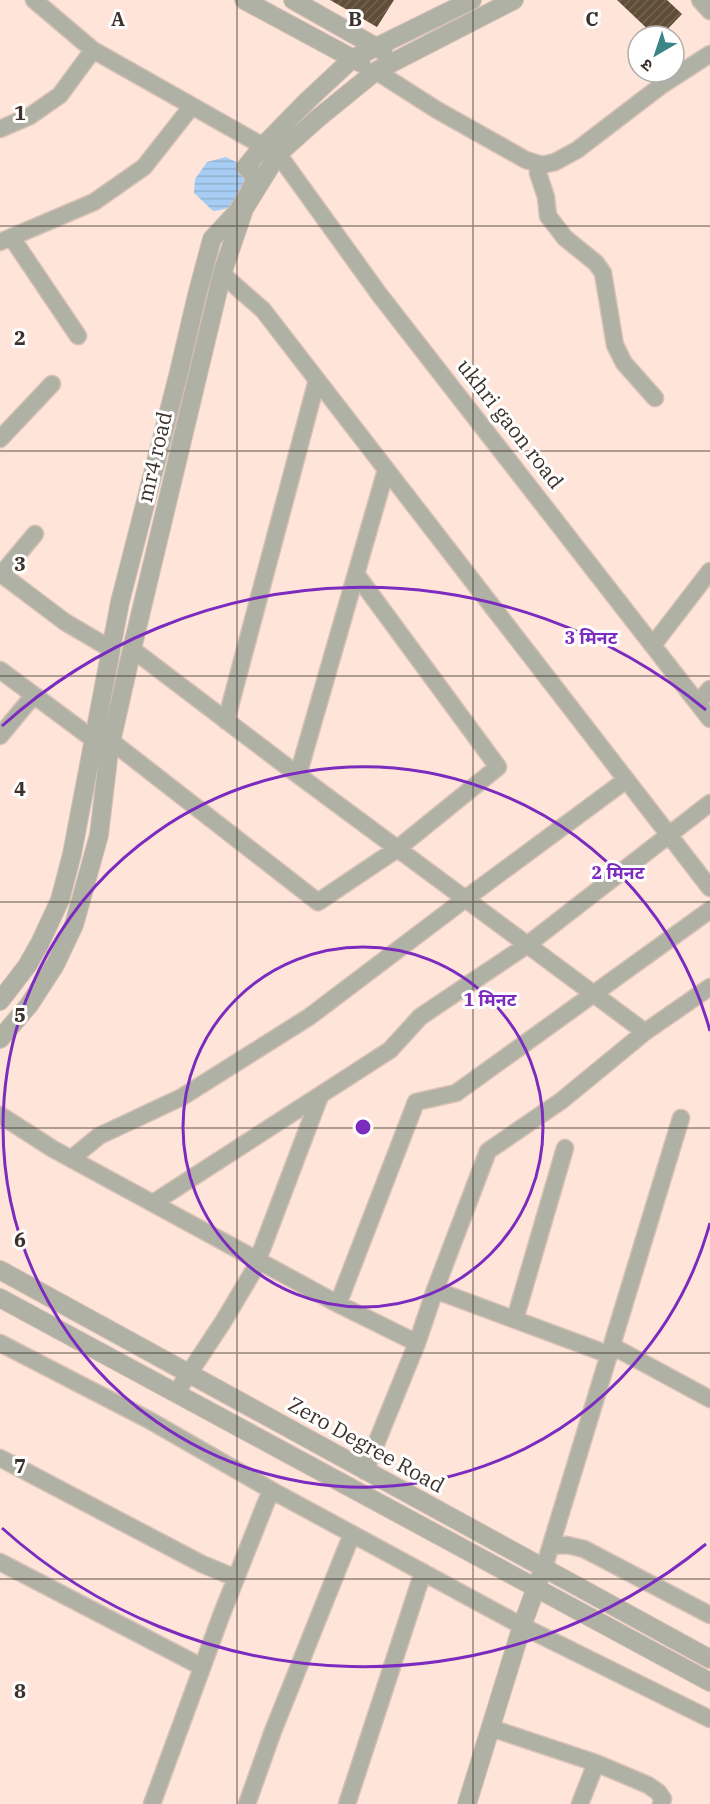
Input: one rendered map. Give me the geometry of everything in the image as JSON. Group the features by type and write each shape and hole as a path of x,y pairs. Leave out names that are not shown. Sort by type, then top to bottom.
{"street":[{"path":"34,0 93,50 271,150"},
{"path":"244,0 376,71 437,110 526,160 542,165 555,162 578,150 662,85 710,54"},
{"path":"293,0 376,46 396,60"},
{"name":"mr4 road","path":"0,1001 27,966 60,900 102,740 132,649 222,274 244,209 271,150 352,59 472,0"},
{"name":"mr4 road","path":"0,1039 29,1005 55,964 74,925 99,835 102,740 111,649 120,602 212,239 238,211 249,193 256,177 246,167 376,71 514,0"},
{"path":"700,0 710,10"},
{"path":"0,129 30,116 60,95 93,50"},
{"path":"78,336 6,240 94,202 144,167 192,106"},
{"name":"ukhri gaon road","path":"271,150 379,294 710,719"},
{"path":"542,165 538,173 546,197 548,216 565,238 596,263 603,273 615,345 624,363 655,398"},
{"path":"222,274 263,310 710,888"},
{"path":"226,721 317,380"},
{"path":"0,439 52,384"},
{"path":"298,775 386,470"},
{"path":"35,534 0,574 65,622 111,649"},
{"path":"653,645 710,571"},
{"path":"0,670 33,696 102,740 318,902 397,849 498,767 356,574"},
{"path":"132,649 645,1032"},
{"path":"698,703 710,689"},
{"path":"0,736 33,696"},
{"path":"70,1159 99,1136 182,1097 309,1017 626,780"},
{"path":"153,1203 390,1050 420,1017 527,945 710,803"},
{"path":"338,1304 416,1102 456,1093 710,910"},
{"path":"365,1471 417,1343 488,1151 561,1101 645,1032 710,987"},
{"path":"176,1393 254,1270 320,1096"},
{"path":"0,1115 70,1159 338,1304 417,1343"},
{"path":"467,1804 522,1626 544,1568 681,1118"},
{"path":"514,1319 565,1148"},
{"name":"Zero Degree Road","path":"0,1270 710,1659"},
{"path":"435,1290 514,1319 611,1350 710,1399"},
{"name":"Zero Degree Road","path":"0,1298 710,1682"},
{"path":"0,1343 149,1420 271,1490 522,1626 710,1719"},
{"path":"0,1458 202,1563 236,1578"},
{"path":"152,1804 271,1490"},
{"path":"247,1804 273,1731 352,1534"},
{"path":"550,1546 567,1545 584,1549 710,1615"},
{"path":"0,1562 202,1667"},
{"path":"347,1804 423,1572"},
{"path":"491,1728 596,1763 648,1785 658,1792 663,1799 662,1804"},
{"path":"580,1804 596,1763"}],"water":[{"path":"226,157 240,164 247,179 236,202 227,208 213,211 194,193 195,179 207,162"}],"building":[{"path":"330,0 394,0 377,27"},
{"path":"617,0 667,0 682,14 672,24 642,24"}]}
